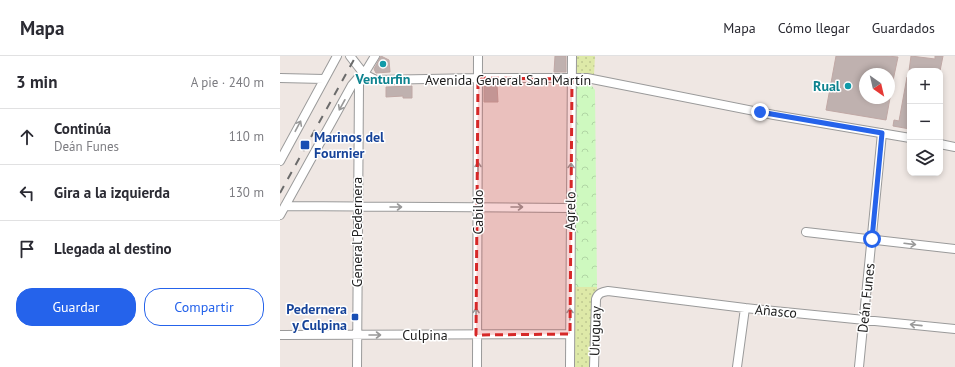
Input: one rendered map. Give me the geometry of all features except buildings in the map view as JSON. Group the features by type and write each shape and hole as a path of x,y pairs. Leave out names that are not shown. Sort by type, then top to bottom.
{"street":[{"path":"280,161 337,56"},
{"path":"350,56 364,74"},
{"path":"280,215 352,85 364,74 375,56"},
{"name":"Cabildo","path":"477,367 478,56"},
{"name":"Agrelo","path":"570,367 572,56"},
{"name":"Avenida General San Martín","path":"364,74 376,80 587,78 767,114 907,137"},
{"name":"General Pedernera","path":"357,367 356,334 359,84 364,74"},
{"path":"280,78 324,79"},
{"name":"Deán Funes","path":"859,367 882,133"},
{"path":"943,145 955,147"},
{"path":"285,206 570,208"},
{"path":"806,232 955,249"},
{"name":"Añasco","path":"598,295 602,292 608,291 745,308 955,329"},
{"name":"Uruguay","path":"594,367 596,304 598,295"},
{"path":"737,367 745,308"},
{"name":"Culpina","path":"280,335 570,334"}],"highlighted area":[{"path":"478,78 572,79 570,334 476,335"}],"green space":[{"path":"577,56 595,56 594,75 576,73"},
{"path":"577,81 588,81 595,90 597,287 572,287 574,83"},
{"path":"572,287 597,287 592,297 591,367 573,367"}],"railway":[{"path":"280,193 356,56"}],"place":[{"name":"Venturfin","path":"383,64"},
{"name":"Rual","path":"848,86"},
{"name":"Marinos del Fournier","path":"305,145"},
{"name":"Pedernera y Culpina","path":"355,317"}],"route":[{"path":"760,112 882,133 872,239"}]}
